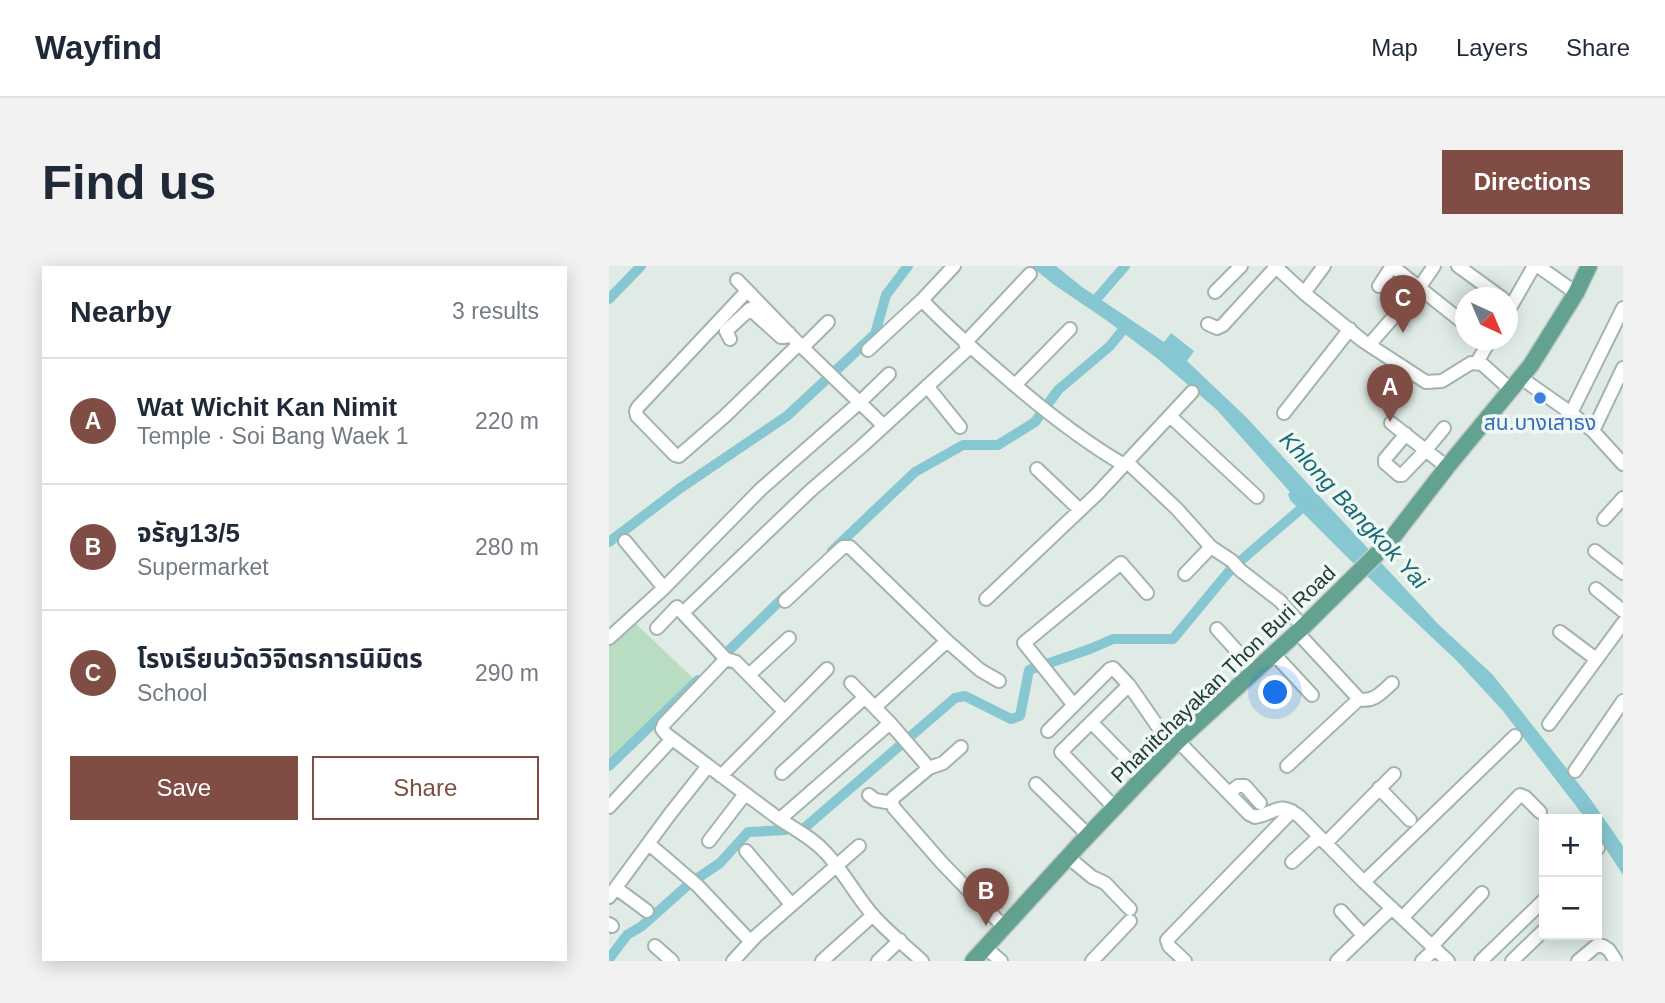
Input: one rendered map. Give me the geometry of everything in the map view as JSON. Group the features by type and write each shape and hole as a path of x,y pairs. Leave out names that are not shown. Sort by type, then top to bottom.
{"main road":[{"name":"Phanitchayakan Thon Buri Road","path":"973,961 1175,744 1274,654 1389,542 1537,356 1576,293 1589,266"}],"street":[{"path":"868,350 954,266"},
{"path":"1216,292 1241,266"},
{"path":"1304,293 1324,266"},
{"path":"1379,286 1392,266 1455,316"},
{"path":"1369,345 1419,288 1434,266"},
{"path":"1458,266 1485,287"},
{"path":"1518,290 1536,266 1576,293"},
{"path":"1208,324 1217,328 1223,326 1276,267 1369,345 1426,382 1443,381 1471,363 1482,363 1571,413 1593,431 1623,464"},
{"path":"688,608 810,491 927,386 968,345 1030,274"},
{"path":"737,280 884,426"},
{"path":"747,291 636,411 637,416 675,455 683,454 828,322"},
{"path":"922,300 968,345 1038,405 1107,455 1125,464 1176,508 1211,547 1280,601 1359,699 1373,699 1392,683"},
{"path":"1571,413 1623,308"},
{"path":"730,339 726,331 750,309 781,337 789,333"},
{"path":"1015,385 1070,329"},
{"path":"1284,412 1350,329"},
{"path":"1477,362 1483,350"},
{"path":"1593,431 1623,368"},
{"path":"609,638 664,588 761,489 889,374"},
{"path":"927,386 960,427"},
{"path":"986,599 1080,510 1192,392"},
{"path":"1170,416 1257,497"},
{"path":"1391,423 1447,467"},
{"path":"1406,434 1385,459 1385,463 1399,475 1405,474 1444,428"},
{"path":"1037,469 1080,510"},
{"path":"1604,519 1623,498"},
{"path":"625,541 664,588"},
{"path":"785,601 843,547 850,547 947,641 980,670 999,681"},
{"path":"1185,574 1211,547"},
{"path":"1595,551 1623,573"},
{"path":"1144,776 1024,643 1121,563 1147,593"},
{"path":"1596,589 1623,611"},
{"path":"657,628 677,607 723,656 736,662 785,712"},
{"path":"1549,724 1623,623"},
{"path":"1217,629 1255,671"},
{"path":"1559,632 1597,659"},
{"path":"748,675 789,638"},
{"path":"875,707 947,641"},
{"path":"1274,654 1312,695"},
{"path":"723,656 662,729 720,776 816,843 873,915 922,961"},
{"path":"1048,731 1113,668 1175,744 1249,814 1255,817 1285,808 1292,811 1448,961"},
{"path":"720,776 827,669"},
{"path":"851,683 929,768"},
{"path":"1115,807 1062,752 1129,685"},
{"path":"782,773 865,697"},
{"path":"1287,766 1359,699"},
{"path":"1575,771 1623,701"},
{"path":"780,819 890,723"},
{"path":"1364,882 1515,736"},
{"path":"609,807 672,739"},
{"path":"961,747 943,763 929,768 893,798 892,803 938,858 1004,927"},
{"path":"647,911 612,892 708,766"},
{"path":"1292,862 1322,840 1394,774"},
{"path":"1036,784 1088,835"},
{"path":"1229,793 1238,786 1245,786 1260,803"},
{"path":"1379,788 1410,820"},
{"path":"709,841 745,794"},
{"path":"869,795 875,800 892,803"},
{"path":"1402,918 1520,795 1540,812"},
{"path":"1185,961 1169,946 1167,940 1292,811"},
{"path":"649,844 694,881 750,942"},
{"path":"733,961 750,942 859,846"},
{"path":"746,851 792,904"},
{"path":"1068,857 1105,883 1130,915 1092,961"},
{"path":"1422,961 1482,893"},
{"path":"1481,961 1539,905"},
{"path":"1337,961 1392,908"},
{"path":"1341,911 1363,935"},
{"path":"822,961 873,915"},
{"path":"1512,961 1539,935"},
{"path":"878,961 900,940"},
{"path":"655,946 672,961"},
{"path":"1578,961 1596,946 1603,946 1616,961"},
{"path":"985,947 1001,961"}],"green space":[{"path":"631,619 695,680 609,763 609,639"}],"water":[{"path":"1031,266 1056,266 1082,287 1164,342 1171,333 1194,351 1187,361 1246,417 1438,624 1493,675 1601,814 1582,814 1503,711 1457,661 1290,500 1290,492 1217,410 1158,359"},
{"path":"1602,816 1623,846 1623,875 1602,843"}],"waterway":[{"path":"609,299 641,266"},
{"path":"609,542 679,489 787,416 875,334 886,295 908,266"},
{"path":"1093,303 1125,266"},
{"path":"832,551 915,472 963,445 998,445 1035,422 1058,390 1110,346 1126,326"},
{"path":"802,830 955,698 965,696 1011,719 1020,716 1029,670 1113,639 1173,639 1231,569 1310,501"},
{"path":"719,660 786,595"},
{"path":"609,766 698,680"},
{"path":"609,959 627,935 642,926 689,884 720,863 748,832 785,830"}],"place":[{"name":"โรงเรียนวัดวิจิตรการนิมิตร","path":"1403,333"},
{"name":"สน.บางเสาธง","path":"1540,398"},
{"name":"Wat Wichit Kan Nimit","path":"1390,422"},
{"name":"จรัญ13/5","path":"986,926"}],"water label":[{"name":"Khlong Bangkok Yai","path":"1354,510"}]}
